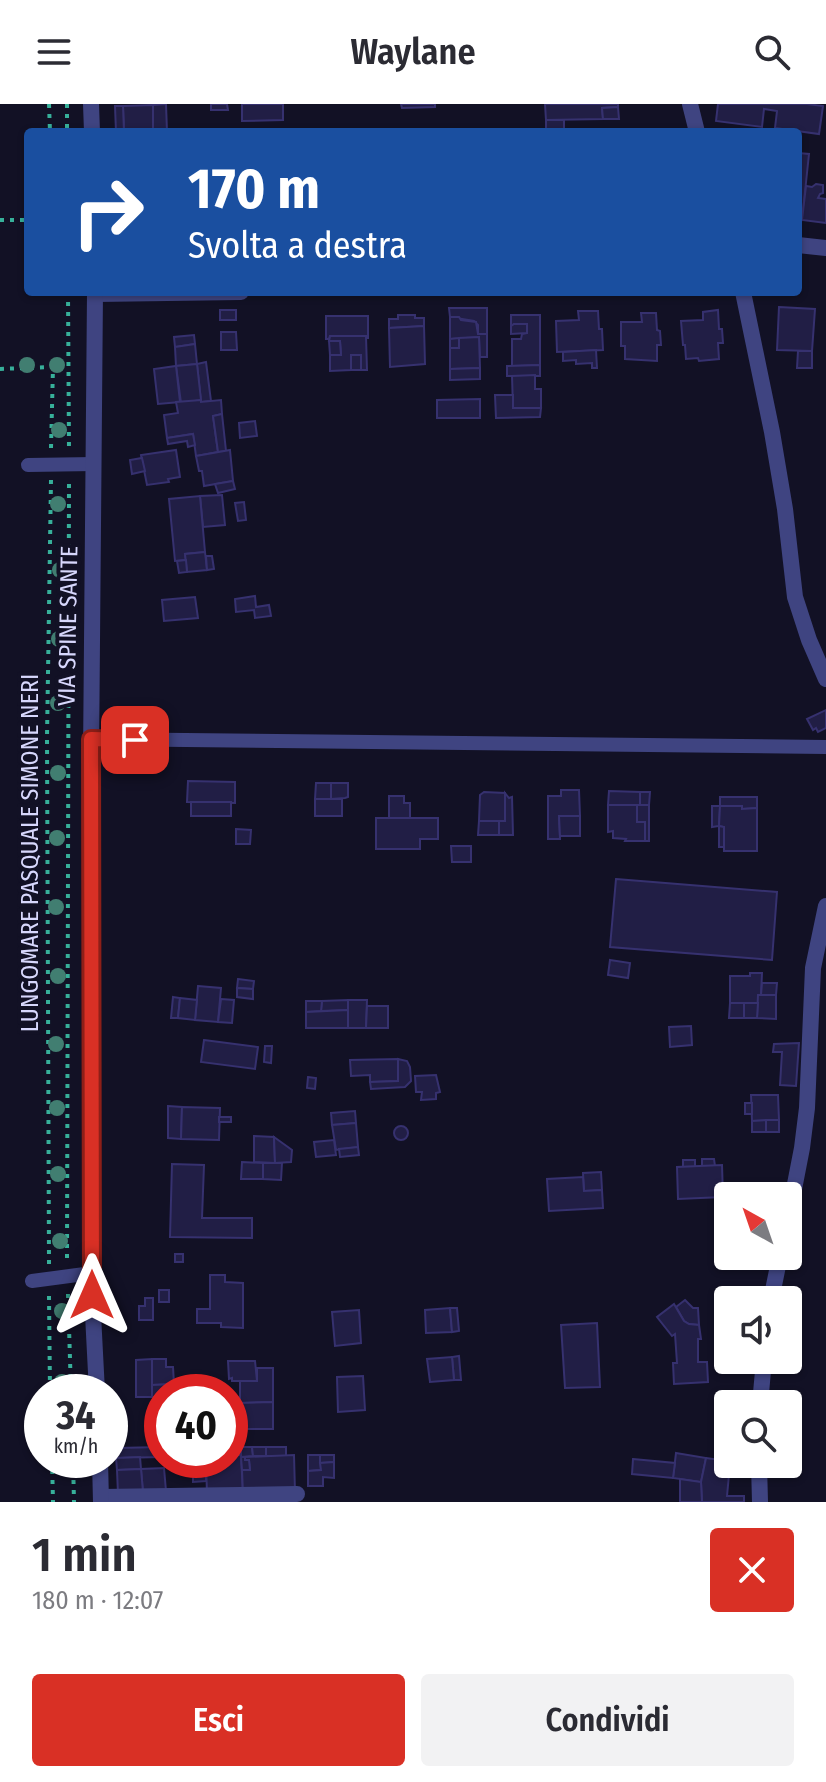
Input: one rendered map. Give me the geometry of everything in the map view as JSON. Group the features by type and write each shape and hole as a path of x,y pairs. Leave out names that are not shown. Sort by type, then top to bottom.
{"street":[{"path":"91,104 92,128"},
{"path":"690,104 696,128"},
{"path":"802,245 826,248"},
{"name":"VIA SPINE SANTE","path":"95,296 91,739 92,1273 96,1374"},
{"path":"744,296 775,448 795,597 826,679"},
{"path":"795,1182 807,1108 813,968 826,906"},
{"path":"100,1478 101,1500 297,1494"},
{"path":"759,1478 760,1502"}],"lane":[{"path":"28,465 94,464"},
{"path":"91,739 826,747"},
{"path":"32,1281 92,1273"}],"path":[{"path":"49,104 50,128"},
{"path":"67,104 67,128"},
{"path":"0,220 24,220"},
{"path":"68,296 67,1276 70,1374"},
{"name":"LUNGOMARE PASQUALE SIMONE NERI","path":"0,369 53,367 47,737 50,1374"},
{"path":"52,1478 53,1502"},
{"path":"73,1478 74,1502"}],"building":[{"path":"166,104 167,128 153,128 153,105"},
{"path":"211,104 227,104 228,110 211,110"},
{"path":"242,104 283,104 283,120 242,121"},
{"path":"401,104 435,104 435,107 402,108"},
{"path":"545,104 618,104 618,107 602,108 603,119 546,120"},
{"path":"718,104 823,106 819,134 802,132 802,128 775,128 777,111 764,109 762,127 716,121"},
{"path":"153,105 153,128 124,128 123,106"},
{"path":"115,106 123,106 124,128 116,128"},
{"path":"618,107 619,119 603,119 602,108"},
{"path":"546,120 564,120 564,128 546,128"},
{"path":"802,153 809,154 802,220"},
{"path":"823,185 823,193 818,198 826,199 826,223 802,220 806,186"},
{"path":"779,307 815,309 812,351 777,350"},
{"path":"449,308 487,308 487,334 478,334 478,325 474,321 450,317"},
{"path":"220,310 236,310 236,320 220,320"},
{"path":"718,310 723,343 718,343 719,359 686,359 681,321 703,320 703,312"},
{"path":"578,311 598,311 603,350 557,352 556,321 579,320"},
{"path":"641,313 656,313 661,345 657,345 657,361 625,359 625,346 621,346 621,322 642,322"},
{"path":"398,315 424,318 424,326 389,328 389,319 398,319"},
{"path":"511,315 540,315 540,365 512,366 512,339 521,339 522,334 527,333 527,324 511,326"},
{"path":"326,316 368,316 368,338 330,336 326,339"},
{"path":"450,317 476,322 478,334 487,334 487,357 480,357 479,337 450,339"},
{"path":"514,324 527,324 527,333 511,334"},
{"path":"424,326 425,364 390,367 389,328"},
{"path":"221,332 236,332 237,350 221,350"},
{"path":"194,335 195,344 175,347 174,337"},
{"path":"330,336 366,336 367,370 361,370 361,355 351,355 351,370 330,371 330,355 341,355 340,341 329,341"},
{"path":"479,337 480,368 450,369 450,348 459,348 459,338"},
{"path":"459,338 459,348 450,348 450,339"},
{"path":"329,341 340,341 341,355 330,355"},
{"path":"195,344 197,364 176,366 175,347"},
{"path":"596,350 597,368 592,368 592,363 563,361 563,352"},
{"path":"798,351 812,351 812,368 797,368"},
{"path":"351,355 361,355 361,370 351,370"},
{"path":"206,362 211,401 201,402 197,364"},
{"path":"197,364 201,400 181,403 176,366"},
{"path":"540,365 540,376 507,376 507,366"},
{"path":"176,366 180,402 158,404 154,369"},
{"path":"480,368 480,379 450,380 450,369"},
{"path":"535,375 535,389 541,389 541,408 513,408 512,376"},
{"path":"495,395 513,395 513,408 541,408 540,417 496,418"},
{"path":"480,399 480,418 437,418 437,400"},
{"path":"221,400 222,414 213,416 218,452 196,456 193,434 167,438 164,415 178,413 176,402"},
{"path":"222,414 226,451 218,452 213,416"},
{"path":"255,421 257,436 240,438 239,423"},
{"path":"193,434 195,445 188,447 187,441 168,444 167,438"},
{"path":"176,450 180,477 147,485 141,455"},
{"path":"230,450 233,481 204,486 196,456"},
{"path":"142,458 145,471 132,474 130,460"},
{"path":"233,481 235,489 218,493 215,484"},
{"path":"222,495 225,525 203,527 200,496"},
{"path":"200,496 205,552 185,554 186,560 175,561 169,499"},
{"path":"244,502 246,520 238,521 235,503"},
{"path":"205,552 207,570 187,572 185,554"},
{"path":"206,556 212,556 214,569 207,570"},
{"path":"186,560 187,572 179,573 177,561"},
{"path":"255,596 256,607 269,605 271,616 255,618 254,610 236,612 235,599"},
{"path":"195,597 198,618 164,621 162,600"},
{"path":"826,710 826,728 818,732 816,728 813,730 807,719"},
{"path":"188,781 235,782 235,803 187,802"},
{"path":"316,783 331,783 331,799 315,799"},
{"path":"331,783 348,783 348,797 331,799"},
{"path":"561,790 579,790 580,816 559,816 560,839 548,839 548,796 561,796"},
{"path":"609,791 640,792 640,805 608,805"},
{"path":"484,792 505,793 505,821 479,821 480,795"},
{"path":"640,792 650,792 649,805 640,805"},
{"path":"505,793 512,797 513,835 499,835 499,821 505,821"},
{"path":"389,796 404,796 404,803 410,803 410,818 389,818"},
{"path":"720,797 757,797 757,808 720,806"},
{"path":"315,799 342,799 342,816 315,816"},
{"path":"191,802 231,802 231,816 191,816"},
{"path":"608,805 637,805 637,822 645,822 645,841 613,838 613,831 608,832"},
{"path":"637,805 649,805 649,841 645,841 645,822 637,822"},
{"path":"712,806 720,806 719,826 712,827"},
{"path":"720,806 757,808 757,851 724,851 724,827 719,826"},
{"path":"559,816 580,816 580,836 560,836"},
{"path":"376,818 438,818 438,839 420,839 420,849 376,849"},
{"path":"479,821 499,821 499,835 478,835"},
{"path":"719,826 724,827 724,847 719,847"},
{"path":"236,829 251,830 250,844 236,844"},
{"path":"451,846 471,846 471,862 452,862"},
{"path":"616,879 777,892 772,960 610,947"},
{"path":"610,960 630,963 628,978 608,975"},
{"path":"750,973 762,973 758,1003 730,1003 730,976 750,976"},
{"path":"238,979 254,981 253,989 237,988"},
{"path":"762,983 777,983 776,995 761,995"},
{"path":"198,986 221,988 218,1022 195,1020"},
{"path":"237,988 253,989 253,999 237,997"},
{"path":"758,995 776,995 776,1019 757,1018"},
{"path":"173,997 180,998 178,1018 171,1018"},
{"path":"180,998 197,1000 195,1020 178,1018"},
{"path":"221,999 234,1000 232,1023 218,1022"},
{"path":"348,1000 348,1010 321,1011 322,1001"},
{"path":"348,1000 367,1000 366,1028 348,1028"},
{"path":"306,1001 322,1001 321,1011 306,1012"},
{"path":"730,1003 744,1003 744,1018 729,1018"},
{"path":"744,1003 758,1003 757,1018 744,1018"},
{"path":"367,1006 388,1006 388,1028 366,1028"},
{"path":"348,1010 348,1028 306,1028 306,1012"},
{"path":"691,1026 692,1045 670,1047 669,1027"},
{"path":"204,1040 258,1047 255,1069 201,1062"},
{"path":"799,1043 796,1086 780,1085 782,1052 773,1052 774,1044"},
{"path":"265,1046 272,1046 271,1063 264,1062"},
{"path":"398,1059 398,1081 370,1082 370,1075 351,1076 350,1060"},
{"path":"398,1059 407,1061 411,1081 405,1087 371,1089 370,1082 398,1081"},
{"path":"436,1075 440,1092 436,1093 436,1099 421,1100 422,1092 416,1092 415,1076"},
{"path":"308,1077 316,1078 315,1089 307,1088"},
{"path":"751,1095 778,1095 779,1120 752,1121"},
{"path":"745,1103 752,1103 752,1114 745,1114"},
{"path":"168,1106 182,1107 181,1139 168,1138"},
{"path":"182,1107 220,1108 219,1140 181,1139"},
{"path":"355,1111 356,1123 332,1125 331,1113"},
{"path":"219,1117 231,1117 231,1122 219,1122"},
{"path":"766,1120 766,1132 752,1132 752,1121"},
{"path":"766,1120 779,1120 779,1132 766,1132"},
{"path":"356,1123 358,1147 336,1150 332,1125"},
{"path":"401,1126 408,1133 401,1140 394,1133"},
{"path":"254,1136 274,1137 275,1163 254,1162"},
{"path":"274,1137 292,1150 291,1162 275,1163"},
{"path":"334,1140 336,1155 316,1157 314,1142"},
{"path":"358,1147 359,1155 340,1157 339,1149"},
{"path":"702,1159 714,1159 715,1166 702,1166"},
{"path":"683,1160 695,1160 695,1167 683,1167"},
{"path":"242,1162 263,1163 263,1179 241,1179"},
{"path":"263,1163 282,1163 281,1180 263,1179"},
{"path":"172,1164 204,1165 202,1218 252,1218 252,1238 170,1237"},
{"path":"722,1165 723,1182 714,1182 714,1197 678,1199 677,1167"},
{"path":"601,1172 602,1190 584,1191 583,1173"},
{"path":"583,1177 584,1191 602,1190 603,1208 549,1211 547,1179"},
{"path":"175,1254 183,1254 183,1262 175,1262"},
{"path":"210,1275 225,1275 225,1282 243,1283 243,1328 221,1327 221,1323 197,1323 197,1309 210,1309"},
{"path":"159,1290 169,1290 169,1302 159,1302"},
{"path":"145,1298 153,1298 153,1320 139,1320 139,1306 145,1306"},
{"path":"685,1300 693,1308 698,1308 699,1325 684,1321 676,1307"},
{"path":"674,1304 684,1321 699,1325 698,1362 707,1362 708,1382 674,1384 673,1363 677,1363 675,1334 672,1336 657,1317"},
{"path":"450,1308 452,1332 426,1333 425,1310"},
{"path":"450,1308 457,1308 459,1331 452,1332"},
{"path":"359,1310 361,1343 335,1346 332,1312"},
{"path":"597,1323 600,1387 565,1388 561,1325"},
{"path":"459,1356 461,1380 454,1380 452,1357"},
{"path":"452,1357 454,1380 430,1382 427,1359"},
{"path":"152,1359 166,1359 166,1367 173,1367 173,1374 152,1374"},
{"path":"152,1359 152,1374 144,1374 144,1397 136,1397 136,1360"},
{"path":"228,1361 255,1361 257,1381 248,1381 248,1374 229,1374"},
{"path":"257,1368 273,1368 273,1402 248,1403 248,1381 257,1381"},
{"path":"363,1376 365,1410 338,1412 337,1377"},
{"path":"273,1402 273,1429 248,1429 248,1403"},
{"path":"144,1447 144,1457 128,1458 128,1448"},
{"path":"248,1447 252,1447 253,1456 248,1456"},
{"path":"252,1447 266,1447 266,1456 253,1456"},
{"path":"266,1447 286,1447 286,1456 266,1456"},
{"path":"676,1453 706,1458 701,1482 673,1478"},
{"path":"294,1455 295,1492 243,1494 242,1478 248,1478 250,1470 248,1457"},
{"path":"308,1455 320,1455 321,1470 308,1471"},
{"path":"320,1455 334,1455 334,1462 320,1463"},
{"path":"140,1457 141,1469 128,1470 128,1458"},
{"path":"706,1458 714,1459 714,1478 729,1478 727,1496 744,1496 744,1502 702,1502 701,1482"},
{"path":"633,1459 675,1463 673,1478 632,1474"},
{"path":"334,1462 334,1478 323,1477 323,1486 308,1486 308,1471 321,1470 320,1463"},
{"path":"141,1469 144,1469 144,1478 165,1478 166,1491 143,1492"},
{"path":"141,1469 143,1492 118,1494 117,1478 128,1478 128,1470"},
{"path":"193,1478 206,1478 206,1481 193,1482"},
{"path":"207,1478 242,1478 243,1494 207,1494"},
{"path":"680,1479 701,1482 702,1502 680,1502"}],"route":[{"path":"92,1295 91,739 135,740"}]}
